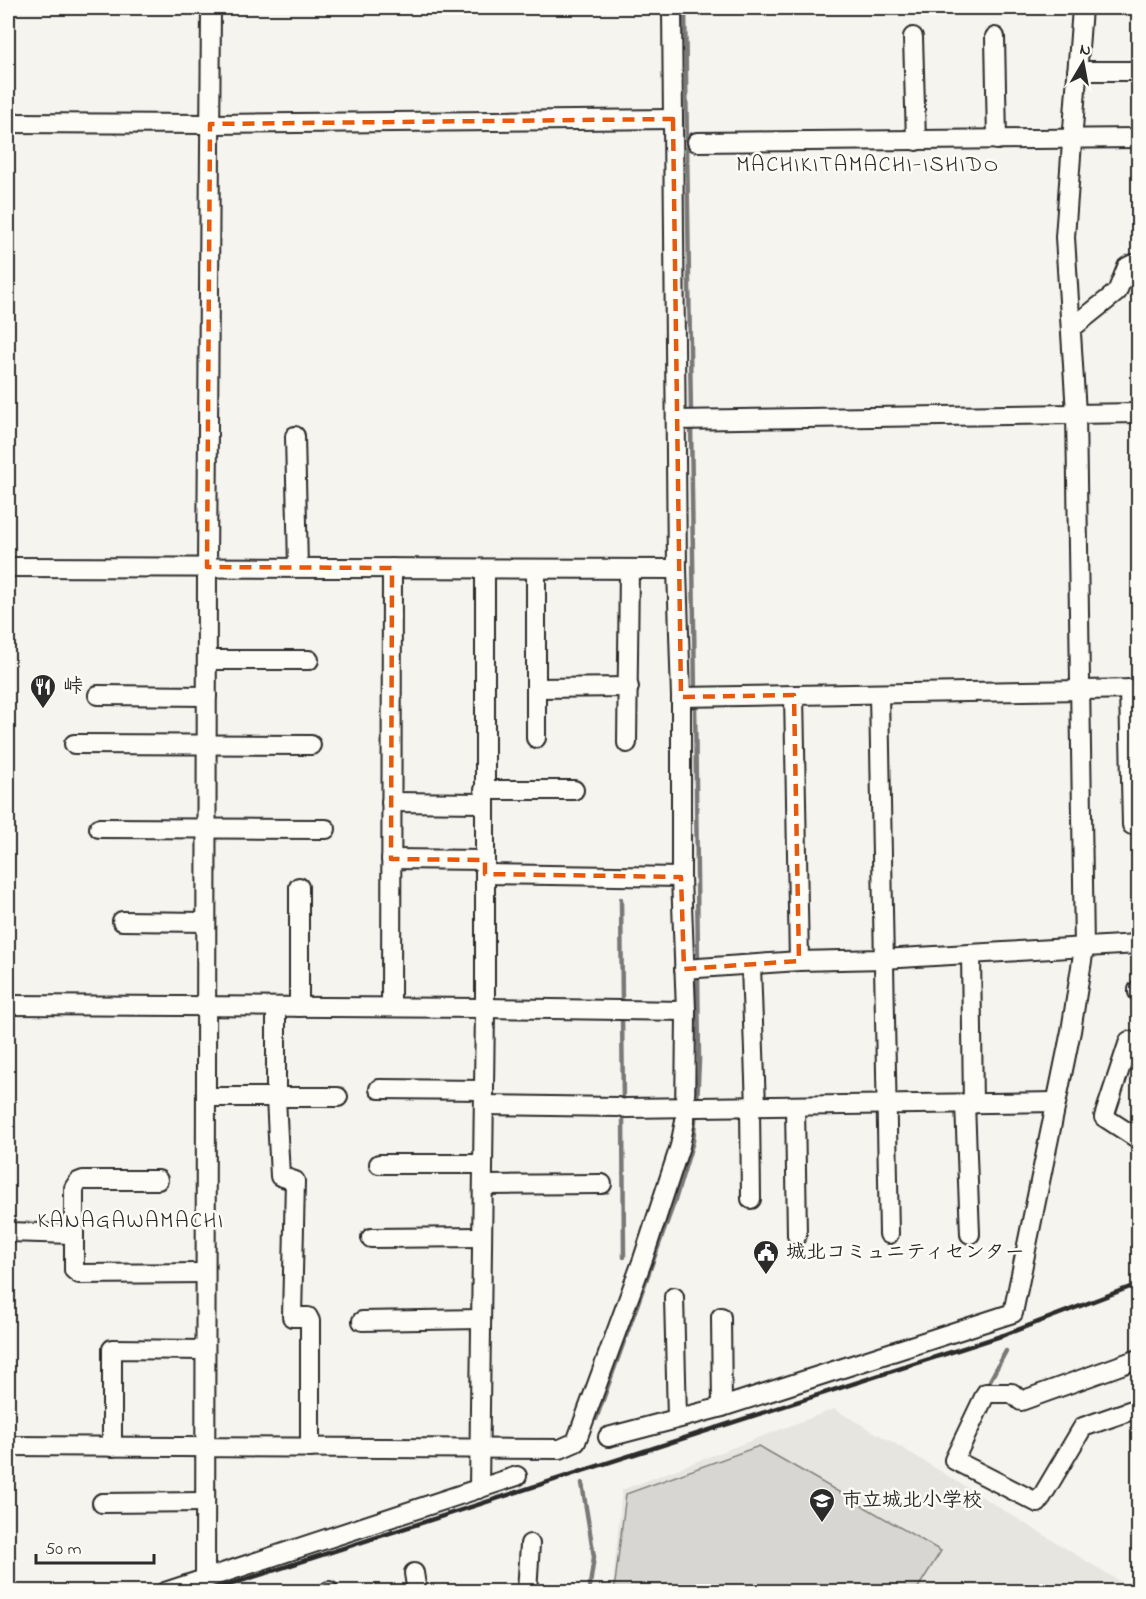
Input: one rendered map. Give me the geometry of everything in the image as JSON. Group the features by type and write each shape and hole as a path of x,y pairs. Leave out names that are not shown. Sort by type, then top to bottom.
{"street":[{"path":"205,1579 207,567 211,8"},
{"path":"8,1446 560,1449 576,1442 643,1258 680,1146 685,1121 692,1108 686,1011 688,969 681,877 690,697 677,569 681,420 672,8"},
{"path":"608,1437 722,1407 1013,1313 1071,1031 1084,948 1076,413 1065,237 1082,8"},
{"path":"913,37 916,141"},
{"path":"995,37 997,140"},
{"path":"1077,71 1138,71"},
{"path":"8,123 210,124 673,118"},
{"path":"697,142 1138,138"},
{"path":"1072,328 1117,292 1127,267 1138,264"},
{"path":"681,420 1138,412"},
{"path":"295,436 298,567"},
{"path":"8,567 677,569"},
{"path":"391,1007 392,568"},
{"path":"479,1489 485,1008 485,570"},
{"path":"536,570 536,738"},
{"path":"627,743 629,570"},
{"path":"207,660 309,660"},
{"path":"536,688 629,687"},
{"path":"690,697 1134,689 1132,825"},
{"path":"879,694 889,1234"},
{"path":"98,695 207,696"},
{"path":"794,695 799,961"},
{"path":"74,744 311,745"},
{"path":"392,802 574,790"},
{"path":"99,828 326,829"},
{"path":"391,859 485,867 681,877"},
{"path":"299,887 299,1007"},
{"path":"122,921 206,921"},
{"path":"688,969 799,961 883,959 1138,944"},
{"path":"970,1234 971,954"},
{"path":"751,1199 752,966"},
{"path":"8,1005 686,1011"},
{"path":"276,1007 276,1098 280,1176 295,1181 292,1317 308,1317 310,1321 310,1448"},
{"path":"1138,1045 1129,1041 1104,1117 1138,1139"},
{"path":"379,1089 622,1108 1056,1102"},
{"path":"206,1098 338,1097"},
{"path":"795,1107 797,1235"},
{"path":"379,1164 483,1164"},
{"path":"158,1180 82,1180 78,1182 74,1188 74,1270 79,1274 205,1273"},
{"path":"483,1185 602,1184"},
{"path":"8,1232 73,1234"},
{"path":"371,1238 482,1237"},
{"path":"674,1297 677,1418"},
{"path":"721,1317 722,1407"},
{"path":"362,1321 481,1319"},
{"path":"112,1447 112,1349 205,1350"},
{"path":"1138,1359 1021,1401 1012,1393 986,1393 954,1460 1038,1503 1083,1427 1138,1408"},
{"path":"165,1592 517,1476"},
{"path":"102,1503 205,1502"},
{"path":"527,1592 530,1544"},
{"path":"414,1573 417,1592"}],"highlighted area":[{"path":"673,119 681,697 794,695 799,961 684,969 681,877 485,874 485,860 391,859 392,568 207,567 210,124"}],"shaded area":[{"name":"市立城北小学校","path":"834,1409 904,1449 1127,1586 1124,1592 612,1592 622,1490"},
{"path":"759,1446 941,1551 916,1591 614,1591 626,1494"}],"waterway":[{"path":"685,8 691,416"},
{"path":"691,424 695,692"},
{"path":"695,700 698,965"},
{"path":"621,899 622,1005"},
{"path":"697,1103 698,973"},
{"path":"622,1013 623,1104"},
{"path":"596,1419 675,1200 693,1141 696,1111"},
{"path":"623,1112 624,1257"},
{"path":"986,1388 1006,1351"},
{"path":"582,1483 594,1557 589,1592"}],"railway":[{"path":"207,1592 1004,1335 1138,1284"}],"place":[{"name":"峠","path":"43,710"},
{"name":"城北コミュニティセンター","path":"766,1276"},
{"name":"市立城北小学校","path":"822,1524"}],"district":[{"name":"MACHIKITAMACHI-ISHIDO","path":"868,166"},
{"name":"KANAGAWAMACHI","path":"131,1222"}]}
